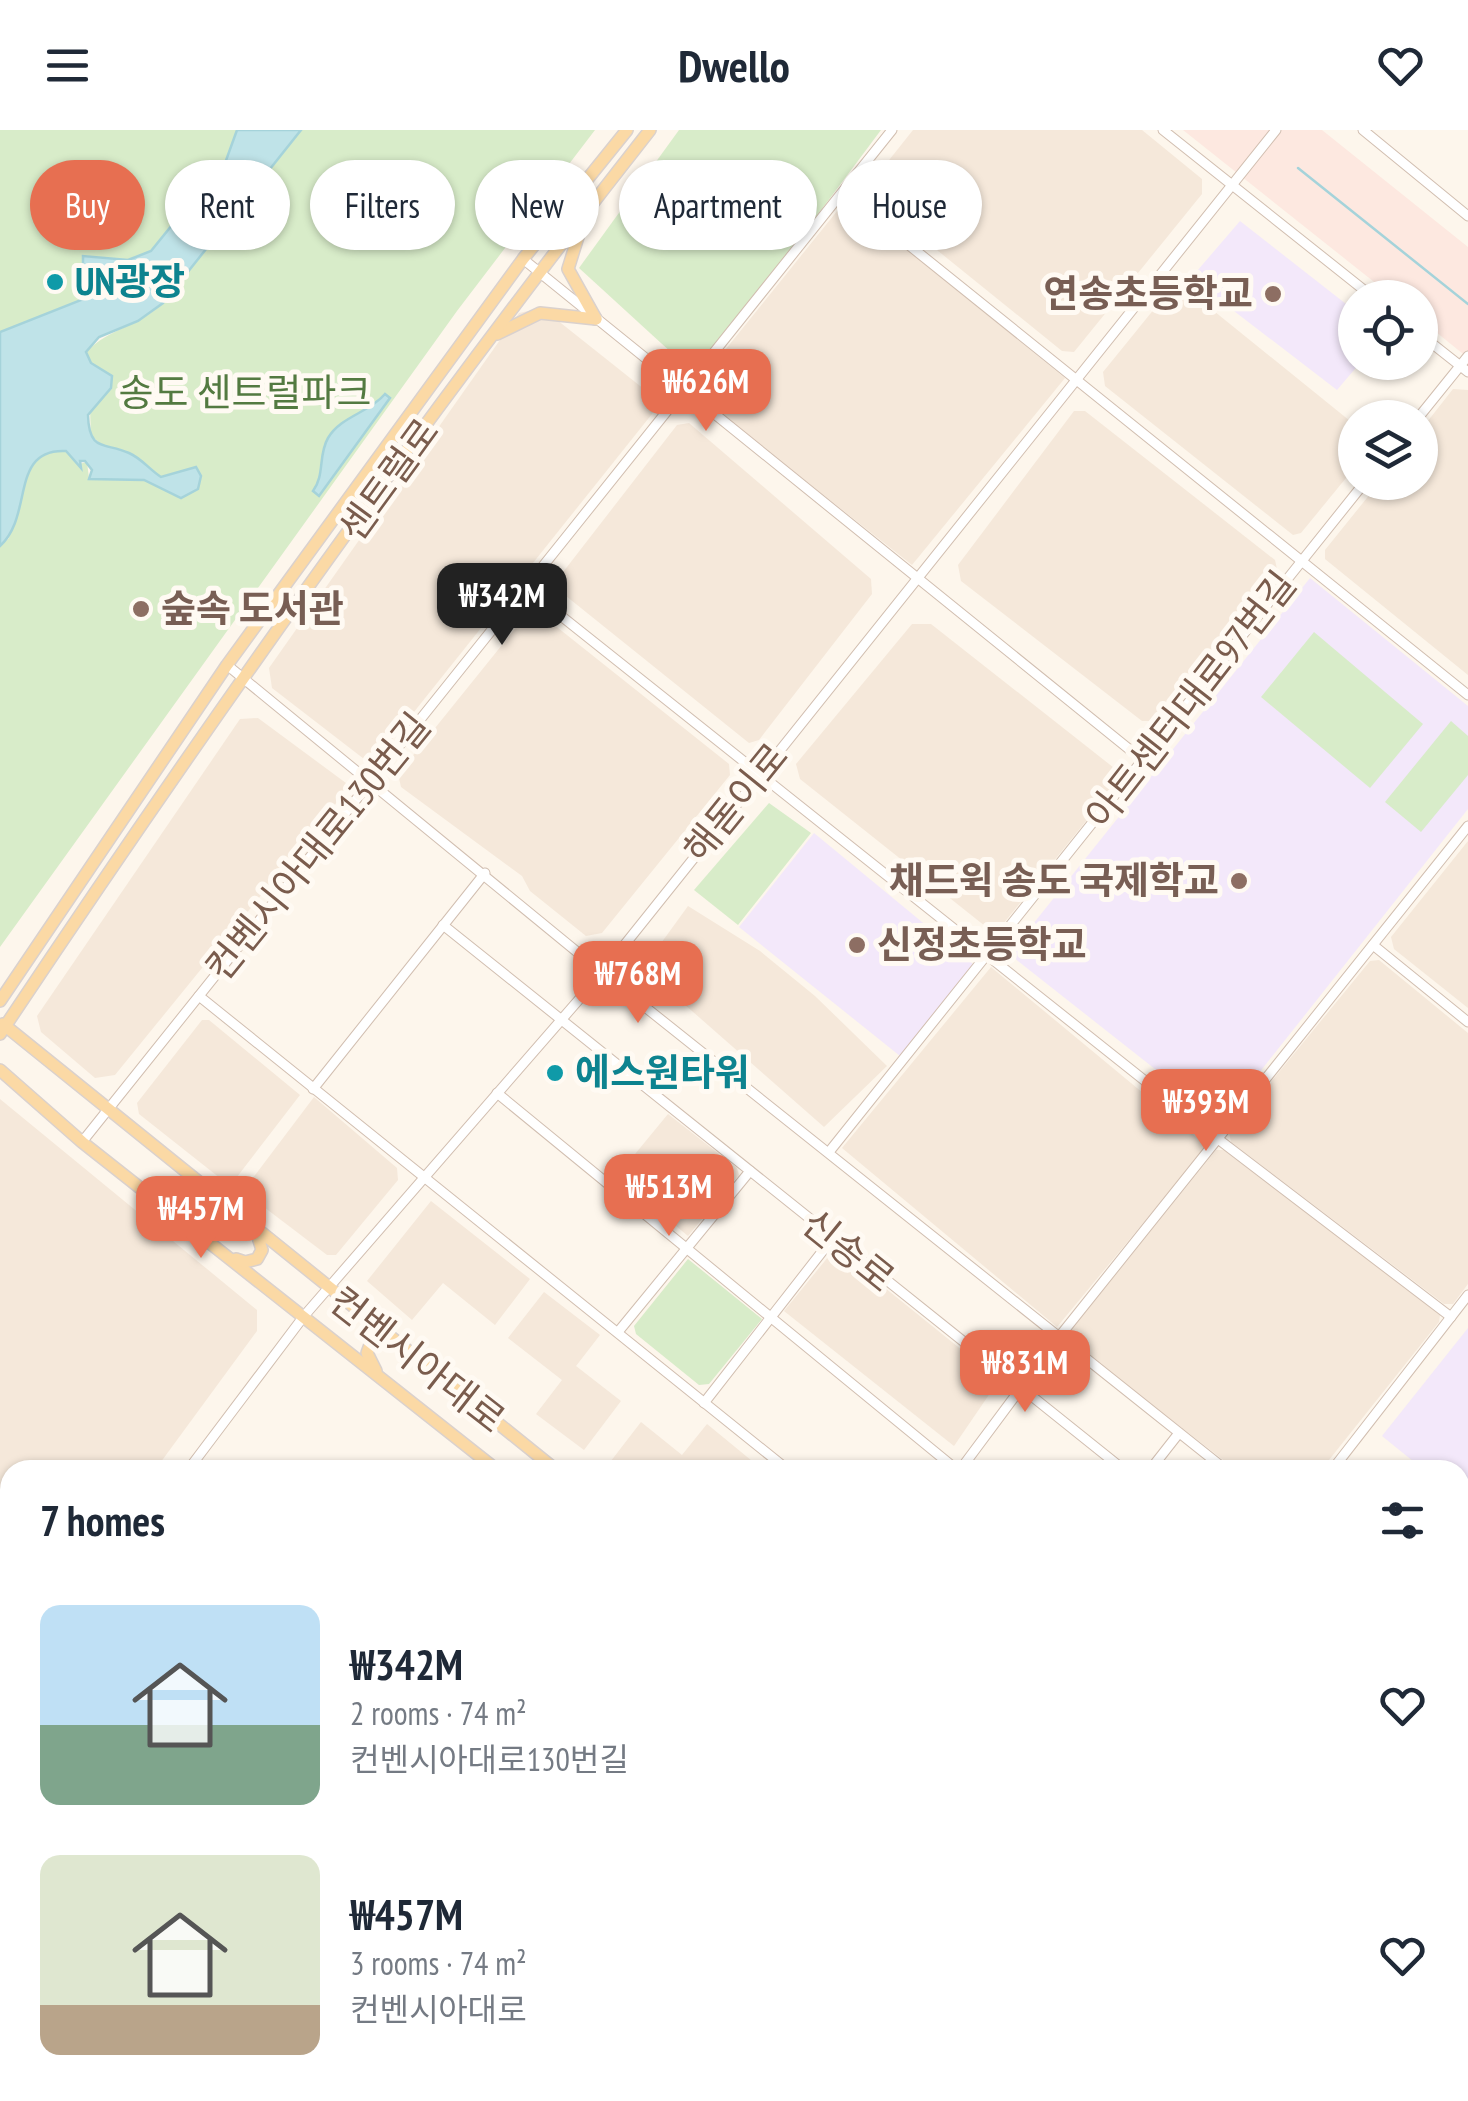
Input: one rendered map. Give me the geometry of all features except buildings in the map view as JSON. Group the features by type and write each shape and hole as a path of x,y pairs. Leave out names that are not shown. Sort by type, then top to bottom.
{"main road":[{"name":"센트럴로","path":"0,1001 226,665 523,258 627,130"},
{"name":"센트럴로","path":"599,195 650,130"},
{"name":"센트럴로","path":"2,1027 245,680 556,250"},
{"path":"574,250 568,269 596,320"},
{"path":"491,338 540,313 596,320"},
{"name":"컨벤시아대로","path":"2,1027 543,1460"},
{"name":"컨벤시아대로","path":"0,1070 82,1142 484,1460"},
{"path":"228,1255 245,1262 260,1255 262,1243 247,1225"},
{"path":"382,1378 368,1353 371,1343 387,1342 406,1351"}],"street":[{"name":"컨벤시아대로130번길","path":"868,160 892,130"},
{"path":"1162,130 1351,280"},
{"name":"해돋이로","path":"196,1460 327,1288 602,972 1276,130"},
{"path":"1363,130 1468,216"},
{"name":"컨벤시아대로130번길","path":"82,1142 837,200"},
{"path":"915,250 1468,696"},
{"path":"523,258 1144,762"},
{"path":"1438,348 1464,369"},
{"path":"1435,400 1464,369 1468,356"},
{"name":"아트센터대로97번길","path":"829,1152 1350,500"},
{"path":"526,588 1218,1139 1451,1317"},
{"path":"226,665 602,972 1213,1460"},
{"path":"966,1460 1059,1337 1468,826"},
{"path":"313,1090 485,873"},
{"name":"신송로","path":"443,926 1112,1460"},
{"path":"1373,945 1468,1022"},
{"path":"199,996 775,1460"},
{"path":"497,1094 947,1460"},
{"path":"618,1332 750,1172"},
{"path":"704,1403 832,1239"},
{"path":"1340,1460 1468,1295"},
{"path":"1158,1460 1179,1433"}],"shaded area":[{"path":"913,130 1142,130 1202,179 1202,194 1074,352 1062,351 937,250 982,250 982,160 889,160"},
{"path":"1183,130 1322,130 1468,247 1468,358 1438,334 1438,280 1372,280"},
{"path":"837,211 837,250 908,250 1065,378 912,565 692,391 806,250 817,250 817,236"},
{"name":"연송초등학교","path":"1240,221 1338,298 1338,380 1346,380 1337,390 1191,278"},
{"path":"1183,286 1338,411 1338,488 1301,533 1293,535 1105,386 1103,372 1172,287"},
{"path":"542,308 654,397 656,409 382,752 364,759 272,688 269,668 519,313"},
{"path":"1453,389 1468,390 1468,675 1325,559 1325,550 1365,500 1438,500 1438,408"},
{"path":"1074,411 1085,411 1275,560 1277,569 1155,721 1142,721 961,581 958,565"},
{"path":"689,423 871,579 872,594 759,740 749,743 561,592 560,576 677,425"},
{"name":"채드윅 송도 국제학교","path":"1310,578 1468,706 1468,809 1221,1121 1009,954"},
{"path":"538,612 729,764 730,775 602,933 586,936 530,891 522,876 401,787 398,774 526,615"},
{"path":"912,624 931,624 1123,775 995,934 800,779 796,764"},
{"path":"258,718 350,786 115,1075 95,1078 41,1032 37,1016 240,719"},
{"name":"신정초등학교","path":"814,833 973,964 900,1056 739,927"},
{"path":"1468,841 1468,1008 1394,949 1391,937"},
{"path":"688,906 760,951 815,996 887,1066 824,1127 643,968"},
{"path":"1379,960 1468,1033 1468,1284 1453,1304 1444,1304 1231,1142 1229,1133 1370,961"},
{"path":"991,967 1207,1146 1057,1327 842,1148"},
{"path":"202,1020 209,1020 300,1095 230,1186 139,1114 137,1103"},
{"path":"314,1097 397,1168 398,1180 336,1255 327,1255 243,1191"},
{"path":"0,1099 257,1310 257,1331 162,1460 0,1460"},
{"path":"668,1114 737,1168 739,1175 688,1236 617,1176"},
{"path":"1216,1150 1224,1150 1440,1315 1439,1322 1329,1460 1223,1460 1073,1343 1071,1330"},
{"path":"431,1201 530,1279 495,1325 443,1283 412,1320 367,1281"},
{"path":"838,1250 999,1380 954,1446 784,1311 833,1251"},
{"path":"544,1292 600,1335 576,1366 621,1401 584,1450 536,1414 562,1380 508,1338"},
{"path":"1468,1328 1468,1460 1412,1460 1382,1436"},
{"path":"641,1422 682,1455 707,1424 751,1460 612,1460"}],"green space":[{"path":"0,130 237,130 226,160 165,160 165,234 151,251 128,260 83,256 109,276 109,289 0,332"},
{"name":"송도 센트럴파크","path":"301,130 595,130 572,160 475,160 475,250 504,250 0,947 0,546 9,538 23,480 38,459 66,451 79,464 87,462 89,478 144,480 132,454 106,449 91,435 90,410 111,388 112,376 91,363 86,352 163,303 205,250 290,250 290,160 277,160"},
{"path":"679,130 881,130 859,160 837,160 837,189 817,216 817,160 657,160"},
{"path":"619,213 619,250 791,250 697,376 579,268 592,250 599,250 599,240"},
{"path":"1314,632 1423,724 1370,788 1261,697"},
{"path":"1451,721 1468,736 1468,775 1421,832 1385,802"},
{"path":"769,803 811,833 738,925 694,890"},
{"path":"688,1259 762,1319 709,1384 699,1385 636,1334 634,1326"}],"water":[{"path":"237,130 301,130 277,160 226,160"},
{"path":"165,234 165,250 205,250 163,303 138,321 99,337 86,352 91,363 112,376 111,388 88,415 89,427 100,444 133,455 161,477 196,467 201,476 198,489 181,498 144,480 89,479 92,470 85,461 80,461 81,468 66,451 48,453 36,460 29,472 17,518 0,546 0,332 109,289 109,276 83,273 83,256 128,260 151,251"},
{"path":"385,394 390,398 319,496 313,491 328,438"}],"waterway":[{"path":"1298,168 1468,304"}],"place":[{"name":"UN광장","path":"55,282"},
{"name":"연송초등학교","path":"1273,294"},
{"name":"숲속 도서관","path":"141,609"},
{"name":"채드윅 송도 국제학교","path":"1239,881"},
{"name":"신정초등학교","path":"857,945"},
{"name":"에스원타워","path":"555,1073"}]}
